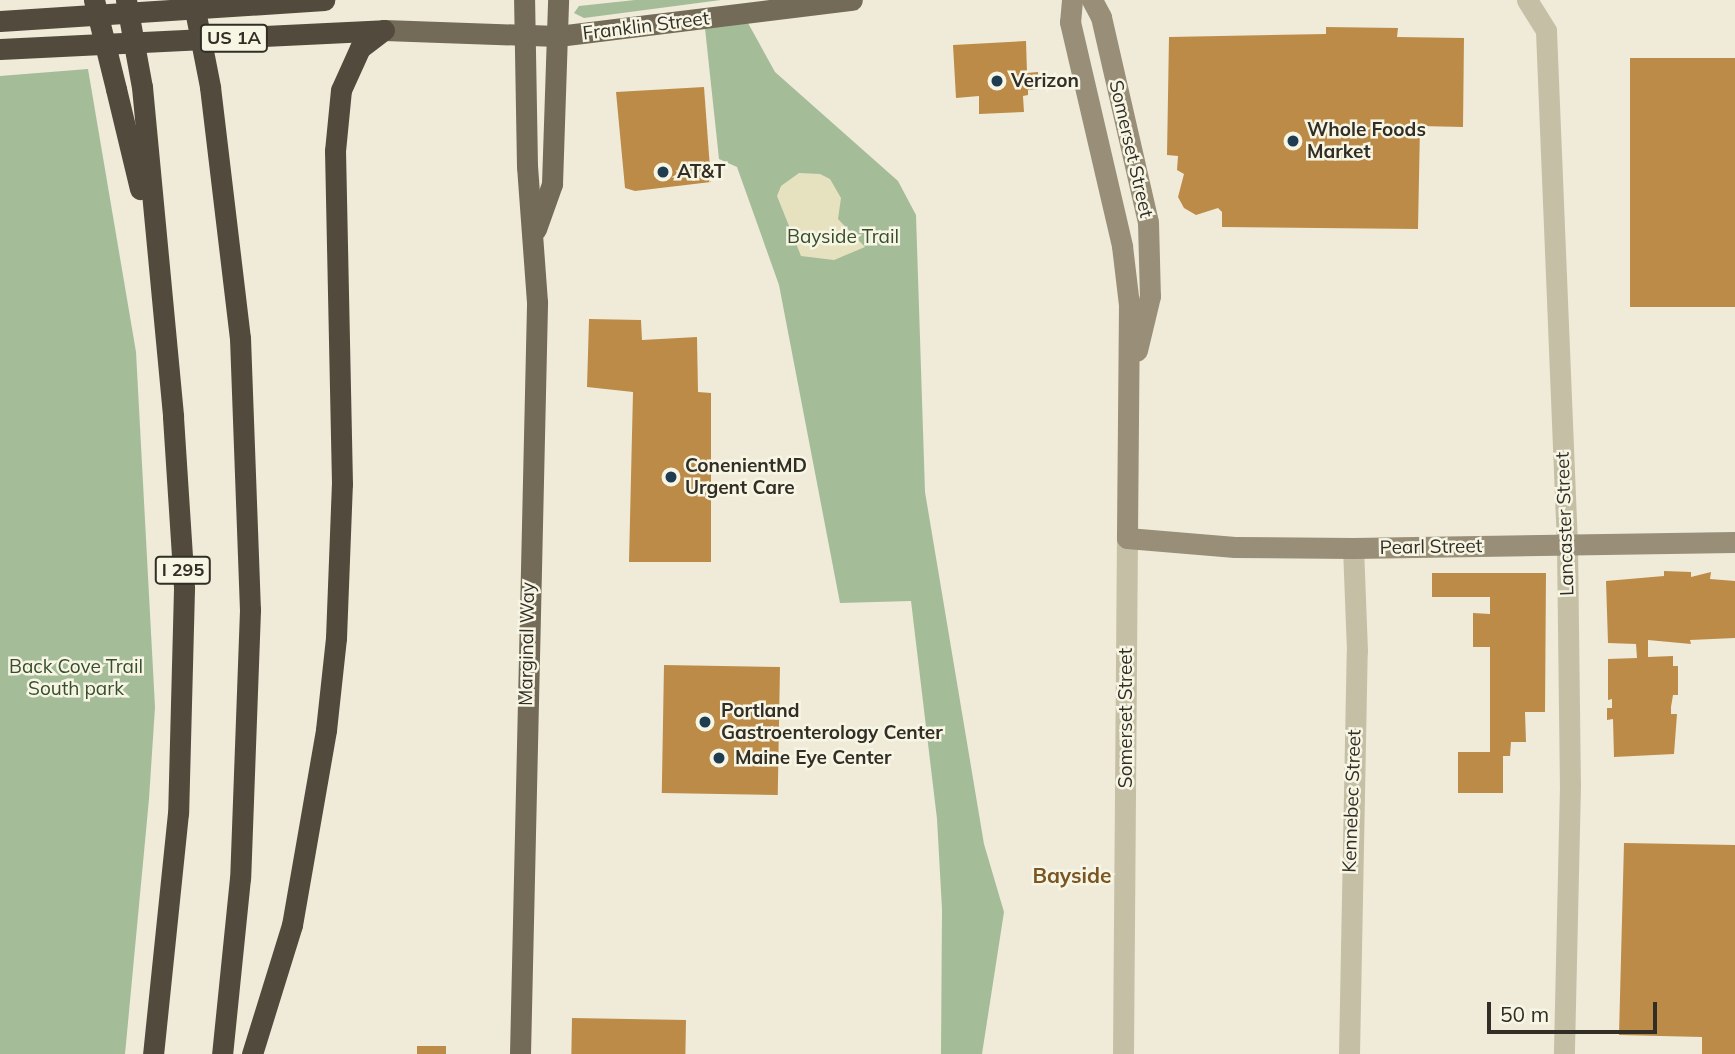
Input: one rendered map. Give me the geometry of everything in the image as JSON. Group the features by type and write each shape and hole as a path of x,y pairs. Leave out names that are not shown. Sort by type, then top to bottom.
{"highway":[{"path":"93,0 156,253"},
{"name":"I 295","path":"126,0 142,87 173,417 184,589 178,813 153,1054"},
{"path":"193,0 210,87 240,338 250,610 240,878 222,1054"},
{"path":"0,21 324,0"},
{"path":"252,1054 292,925 326,730 335,638 342,484 335,151 341,90 360,48 384,30"},
{"name":"US 1A","path":"0,48 384,30"}],"main road":[{"name":"Marginal Way","path":"520,1054 535,234 527,166 524,0"},
{"name":"Marginal Way","path":"535,234 552,184 558,0"},
{"name":"Franklin Street","path":"524,35 558,36 852,0"},
{"name":"US 1A","path":"384,30 524,35"}],"street":[{"name":"Somerset Street","path":"1072,0 1070,22 1122,246 1129,382 1123,1054"},
{"name":"Somerset Street","path":"1092,0 1101,17 1148,222 1150,296 1129,382"},
{"name":"Lancaster Street","path":"1527,0 1546,31 1567,545 1570,785 1564,1054"},
{"name":"Pearl Street","path":"1127,538 1235,547 1353,548 1735,542"},
{"name":"Kennebec Street","path":"1349,1054 1357,651 1353,548"}],"green space":[{"path":"635,0 721,0 584,18 574,13 579,6"},
{"name":"Bayside Trail","path":"743,14 775,72 898,181 916,215 925,492 984,844 1004,912 982,1054 941,1054 942,909 937,819 911,601 840,603 779,285 737,167 719,159 704,19"},
{"name":"Back Cove Trail South park","path":"88,69 136,352 155,707 149,799 125,1054 0,1054 0,76"}],"shaded area":[{"path":"799,173 820,174 830,179 841,198 838,219 865,247 834,260 801,256 777,196 781,186"}],"building":[{"name":"Whole Foods Market","path":"1326,27 1398,28 1397,37 1464,38 1463,127 1420,126 1418,229 1222,227 1222,212 1218,208 1196,215 1184,208 1178,197 1184,174 1177,170 1178,156 1167,155 1169,37 1326,34"},
{"name":"Verizon","path":"1026,41 1027,73 1038,72 1039,89 1028,90 1028,95 1023,96 1024,112 979,114 979,96 956,98 953,45"},
{"path":"1630,58 1735,58 1735,307 1630,307"},
{"path":"704,87 711,182 635,191 625,188 616,92"},
{"name":"ConenientMD Urgent Care","path":"589,319 641,320 642,340 697,337 698,392 711,393 711,562 629,562 633,392 587,387"},
{"path":"1664,571 1691,572 1691,577 1711,572 1710,579 1735,581 1735,638 1690,640 1691,644 1648,640 1648,657 1673,656 1673,666 1678,666 1678,695 1673,695 1671,707 1671,714 1677,714 1674,754 1614,757 1613,719 1607,720 1607,708 1612,708 1612,699 1608,700 1608,659 1637,658 1636,644 1608,643 1606,581 1664,576"},
{"path":"1432,573 1546,573 1545,712 1525,712 1526,742 1511,742 1510,756 1503,756 1503,793 1458,793 1458,752 1490,752 1490,647 1473,647 1473,613 1490,614 1490,597 1432,597"},
{"path":"664,665 780,667 778,795 662,793"},
{"path":"1624,843 1735,845 1735,1054 1702,1054 1702,1037 1619,1035"},
{"path":"572,1018 686,1020 685,1054 571,1054"},
{"path":"417,1046 446,1046 446,1054 417,1054"}],"place":[{"name":"Verizon","path":"997,81"},
{"name":"Whole Foods Market","path":"1293,141"},
{"name":"AT&T","path":"663,172"},
{"name":"ConenientMD Urgent Care","path":"671,477"},
{"name":"Portland Gastroenterology Center","path":"705,722"},
{"name":"Maine Eye Center","path":"719,758"}],"district":[{"name":"Bayside","path":"1072,875"}]}
